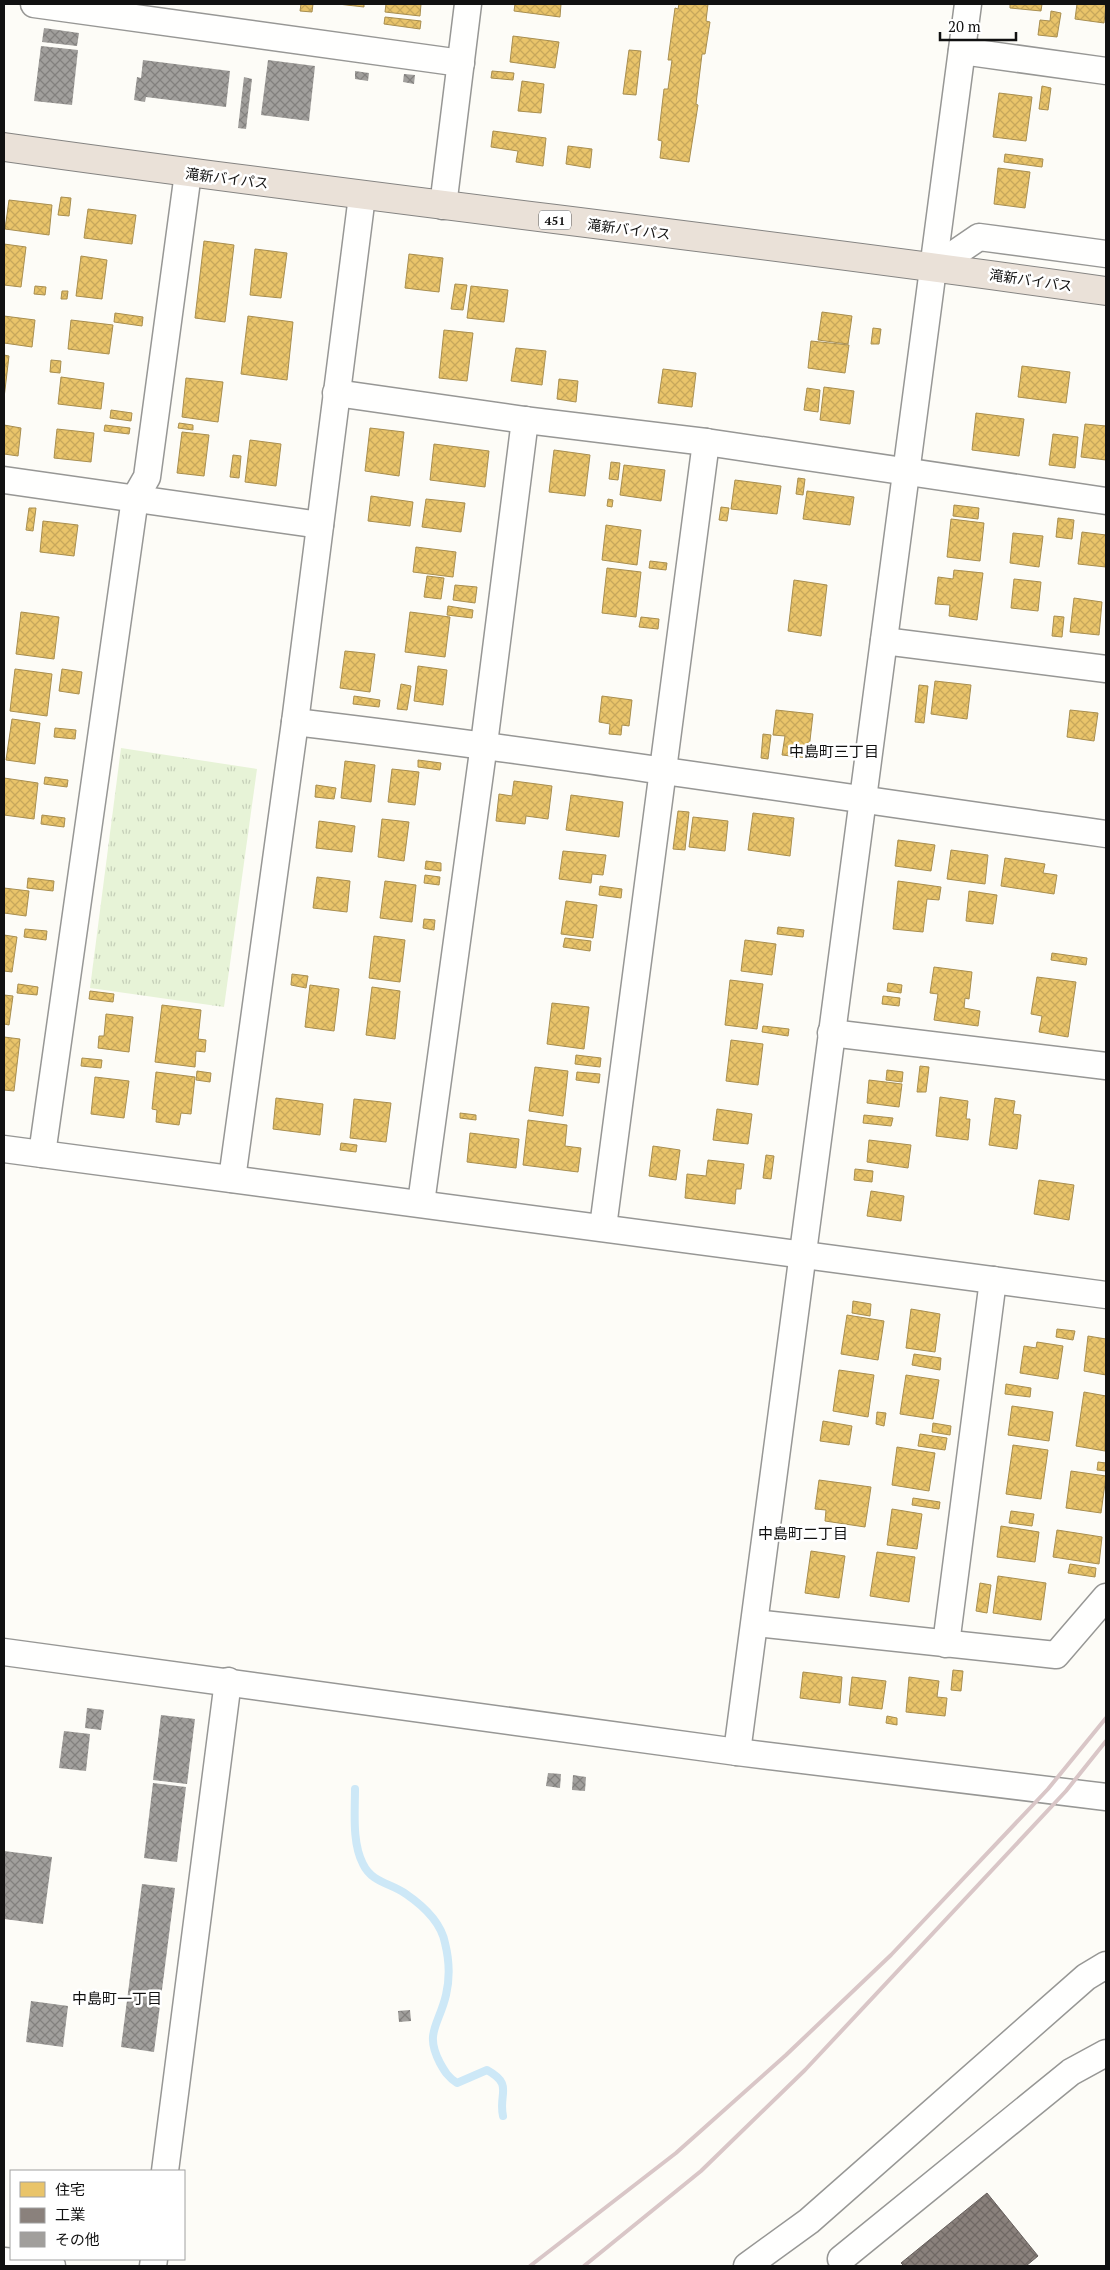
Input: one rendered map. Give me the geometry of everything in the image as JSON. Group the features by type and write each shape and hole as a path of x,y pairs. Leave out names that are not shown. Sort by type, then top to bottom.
{"highway":[{"name":"滝新バイパス","path":"4,147 362,196 935,267 1106,291"}],"street":[{"path":"34,4 461,63"},
{"path":"443,206 468,4"},
{"path":"738,1752 831,1033 935,267 968,4"},
{"path":"962,51 1106,71"},
{"path":"42,1154 134,498 147,477 188,173"},
{"path":"232,1178 295,722 362,196"},
{"path":"935,267 979,237 1106,254"},
{"path":"336,392 524,420 706,442 1106,501"},
{"path":"421,1203 484,744 524,420"},
{"path":"604,1227 706,442"},
{"path":"4,480 320,524"},
{"path":"884,641 1106,669"},
{"path":"295,722 484,744 1106,834"},
{"path":"831,1033 1106,1066"},
{"path":"4,1149 1106,1295"},
{"path":"946,1644 993,1280"},
{"path":"755,1623 1056,1656 1106,1597"},
{"path":"4,1652 738,1752 1106,1797"},
{"path":"165,2170 228,1682"},
{"path":"747,2266 809,2221 1086,1976 1106,1965"},
{"path":"841,2259 1071,2072 1106,2053"},
{"path":"4,2261 52,2266"}],"green space":[{"path":"121,748 257,769 224,1007 90,988"}],"building: 住宅":[{"path":"301,4 313,4 312,12 300,11"},
{"path":"338,4 364,4 364,7"},
{"path":"386,4 421,4 420,16 385,12"},
{"path":"515,4 561,4 560,17 514,11"},
{"path":"679,4 708,4 706,21 710,22 705,54 702,54 696,104 698,105 689,162 660,158 662,141 658,140 664,89 668,89 672,60 668,60 675,8 678,9"},
{"path":"1010,4 1042,4 1041,11 1010,8"},
{"path":"1077,4 1106,4 1104,23 1075,19"},
{"path":"1051,11 1061,13 1057,37 1038,35 1040,20 1050,21"},
{"path":"385,17 421,21 420,29 384,24"},
{"path":"513,36 559,42 555,68 510,62"},
{"path":"629,50 641,51 636,95 623,94"},
{"path":"492,71 514,73 513,80 491,78"},
{"path":"522,81 544,84 541,113 518,111"},
{"path":"1042,86 1051,88 1048,110 1039,109"},
{"path":"999,93 1032,97 1026,141 993,137"},
{"path":"493,131 546,138 543,166 516,162 518,151 491,147"},
{"path":"568,146 592,149 590,168 566,164"},
{"path":"1005,154 1043,159 1042,167 1004,162"},
{"path":"998,168 1030,172 1025,208 994,204"},
{"path":"61,197 71,198 69,216 58,215"},
{"path":"9,200 52,205 49,235 5,229"},
{"path":"88,209 136,215 132,244 84,238"},
{"path":"204,241 234,245 225,322 195,318"},
{"path":"4,244 26,247 21,287 4,285"},
{"path":"255,249 287,253 281,298 250,295"},
{"path":"409,254 443,258 439,292 405,288"},
{"path":"81,256 107,260 102,299 76,296"},
{"path":"455,284 467,285 463,310 451,309"},
{"path":"35,286 46,287 45,295 34,294"},
{"path":"471,286 508,290 504,322 467,318"},
{"path":"62,291 68,291 67,299 61,299"},
{"path":"822,312 852,316 848,344 818,340"},
{"path":"115,313 143,317 142,326 114,322"},
{"path":"4,316 35,320 32,347 4,343"},
{"path":"248,316 293,322 287,380 241,374"},
{"path":"71,320 113,325 109,354 68,349"},
{"path":"873,328 881,329 879,344 871,344"},
{"path":"444,330 473,333 467,381 439,378"},
{"path":"811,341 849,345 845,373 808,368"},
{"path":"516,348 546,351 542,385 511,381"},
{"path":"4,355 9,356 4,398"},
{"path":"51,360 61,361 60,373 50,372"},
{"path":"1022,366 1070,372 1066,403 1018,397"},
{"path":"663,369 696,373 692,407 658,403"},
{"path":"61,377 104,383 101,409 58,404"},
{"path":"186,378 223,382 218,422 182,417"},
{"path":"559,379 578,381 576,402 557,399"},
{"path":"824,387 854,391 850,424 820,420"},
{"path":"807,388 820,390 818,412 804,410"},
{"path":"111,410 132,413 131,421 110,418"},
{"path":"976,413 1024,419 1019,456 972,450"},
{"path":"179,423 193,425 193,430 178,428"},
{"path":"1085,424 1106,426 1106,460 1081,457"},
{"path":"4,425 21,428 18,456 4,454"},
{"path":"105,425 130,428 129,434 104,431"},
{"path":"370,428 404,432 399,476 365,471"},
{"path":"57,429 94,433 91,462 54,458"},
{"path":"182,432 209,435 204,476 177,473"},
{"path":"1053,434 1078,437 1075,468 1049,465"},
{"path":"250,440 281,444 276,486 245,482"},
{"path":"434,444 489,451 485,487 430,480"},
{"path":"554,450 590,455 585,496 549,492"},
{"path":"233,455 241,456 239,478 230,477"},
{"path":"611,462 620,463 618,480 609,479"},
{"path":"624,465 665,470 661,501 620,495"},
{"path":"798,478 805,479 803,495 796,494"},
{"path":"735,480 781,486 777,514 731,509"},
{"path":"807,491 854,497 850,525 803,519"},
{"path":"371,496 413,502 410,526 368,521"},
{"path":"426,499 465,503 461,532 422,527"},
{"path":"608,499 613,500 612,507 607,506"},
{"path":"954,505 979,508 978,519 953,516"},
{"path":"721,507 729,508 727,521 719,520"},
{"path":"29,508 36,508 33,531 26,530"},
{"path":"1058,518 1074,520 1072,539 1056,537"},
{"path":"951,519 984,523 980,561 947,557"},
{"path":"43,521 78,525 74,556 40,552"},
{"path":"606,525 641,530 637,565 602,560"},
{"path":"1082,532 1106,535 1106,567 1078,564"},
{"path":"1013,533 1043,536 1039,567 1010,563"},
{"path":"416,547 456,552 453,577 413,572"},
{"path":"650,561 667,563 666,570 649,568"},
{"path":"607,568 641,572 636,617 602,613"},
{"path":"954,570 983,573 977,620 949,616 950,605 935,604 938,577 953,579"},
{"path":"427,576 444,578 441,599 424,597"},
{"path":"1014,579 1041,582 1038,611 1011,608"},
{"path":"794,580 827,585 821,636 788,631"},
{"path":"455,585 477,587 475,603 453,600"},
{"path":"1074,598 1102,602 1099,635 1070,632"},
{"path":"448,606 473,610 472,618 447,615"},
{"path":"21,612 59,617 54,659 16,654"},
{"path":"410,612 450,617 445,657 405,652"},
{"path":"1054,616 1064,617 1062,637 1052,636"},
{"path":"641,617 659,619 658,629 639,627"},
{"path":"345,651 375,654 370,692 340,688"},
{"path":"418,666 447,670 443,705 414,701"},
{"path":"15,669 52,674 47,716 10,711"},
{"path":"62,669 82,672 79,694 59,691"},
{"path":"935,681 971,685 967,719 931,714"},
{"path":"401,684 411,686 407,710 397,709"},
{"path":"919,685 928,686 924,723 915,722"},
{"path":"354,696 380,700 379,707 353,704"},
{"path":"602,696 632,700 629,726 622,725 621,735 609,734 610,724 599,722"},
{"path":"776,710 813,714 808,758 782,755 785,736 773,735"},
{"path":"1070,710 1098,713 1094,741 1067,737"},
{"path":"12,719 40,723 35,764 6,760"},
{"path":"55,728 76,730 75,739 54,737"},
{"path":"763,734 771,735 768,759 761,758"},
{"path":"418,760 441,763 440,770 418,767"},
{"path":"345,761 375,765 371,802 341,798"},
{"path":"392,769 419,772 415,805 388,802"},
{"path":"45,777 68,780 67,787 44,784"},
{"path":"4,778 38,783 34,819 4,815"},
{"path":"514,781 552,786 548,819 526,816 525,824 496,821 499,794 512,796"},
{"path":"316,785 336,788 334,799 315,797"},
{"path":"571,795 623,802 619,837 566,830"},
{"path":"678,811 689,812 685,850 673,849"},
{"path":"753,813 794,818 790,856 748,850"},
{"path":"42,815 65,818 64,827 41,824"},
{"path":"693,817 728,821 725,851 689,847"},
{"path":"382,819 409,822 404,861 378,857"},
{"path":"319,821 355,826 352,852 316,848"},
{"path":"898,840 935,845 931,871 895,866"},
{"path":"951,850 988,855 985,884 947,879"},
{"path":"563,851 606,855 603,875 592,874 591,883 559,879"},
{"path":"1005,858 1045,864 1043,873 1057,875 1054,894 1001,886"},
{"path":"426,861 441,863 441,871 425,869"},
{"path":"425,875 440,877 439,885 424,883"},
{"path":"317,877 350,881 347,912 313,908"},
{"path":"28,878 54,881 53,891 27,888"},
{"path":"385,881 416,885 412,922 380,918"},
{"path":"898,881 941,887 939,900 927,899 923,932 893,929"},
{"path":"600,886 622,889 621,898 599,895"},
{"path":"4,888 29,891 26,916 4,913"},
{"path":"969,891 997,895 993,924 966,921"},
{"path":"566,901 597,905 593,938 561,934"},
{"path":"424,919 435,920 434,930 423,928"},
{"path":"778,927 804,930 803,937 777,934"},
{"path":"25,929 47,931 46,940 24,937"},
{"path":"4,935 17,937 12,972 4,971"},
{"path":"374,936 405,940 400,982 369,978"},
{"path":"565,938 591,941 590,951 563,947"},
{"path":"745,940 776,944 772,975 741,971"},
{"path":"1052,953 1087,958 1086,965 1051,960"},
{"path":"934,967 972,972 969,999 965,998 964,1008 980,1011 978,1026 934,1020 938,994 930,993"},
{"path":"292,974 308,976 306,988 291,985"},
{"path":"1037,977 1076,982 1068,1037 1039,1032 1042,1016 1031,1014"},
{"path":"730,980 763,984 757,1029 725,1025"},
{"path":"888,983 902,985 901,993 887,991"},
{"path":"18,984 38,987 37,995 17,993"},
{"path":"310,985 339,989 334,1031 305,1027"},
{"path":"372,987 400,991 395,1039 366,1035"},
{"path":"90,991 114,994 113,1002 89,999"},
{"path":"4,995 13,996 9,1025 4,1024"},
{"path":"883,996 900,998 899,1006 882,1004"},
{"path":"552,1003 589,1007 584,1049 547,1044"},
{"path":"162,1005 201,1010 198,1039 206,1040 205,1052 196,1051 195,1067 155,1062"},
{"path":"106,1014 133,1017 129,1052 98,1048 99,1036 104,1036"},
{"path":"763,1026 789,1029 788,1036 762,1032"},
{"path":"4,1037 20,1039 14,1091 4,1090"},
{"path":"731,1040 763,1044 758,1085 726,1081"},
{"path":"576,1055 601,1058 600,1067 575,1064"},
{"path":"82,1058 102,1060 101,1068 81,1066"},
{"path":"920,1066 929,1067 926,1092 917,1092"},
{"path":"535,1067 568,1071 563,1116 529,1111"},
{"path":"887,1070 903,1072 902,1082 886,1080"},
{"path":"197,1071 211,1073 210,1082 196,1080"},
{"path":"156,1072 195,1077 191,1114 181,1113 179,1125 156,1122 157,1110 152,1109"},
{"path":"577,1072 600,1074 599,1083 576,1080"},
{"path":"95,1077 129,1081 124,1118 91,1114"},
{"path":"869,1080 902,1084 899,1107 867,1103"},
{"path":"940,1097 968,1101 966,1119 970,1119 968,1140 936,1136"},
{"path":"276,1098 323,1104 320,1135 273,1129"},
{"path":"995,1098 1015,1101 1013,1114 1021,1115 1017,1149 989,1145"},
{"path":"354,1099 391,1103 386,1142 350,1138"},
{"path":"717,1109 752,1114 748,1144 713,1140"},
{"path":"460,1113 476,1115 476,1120 460,1118"},
{"path":"864,1115 893,1118 891,1126 863,1123"},
{"path":"528,1120 567,1125 565,1146 581,1148 578,1172 523,1165"},
{"path":"470,1133 519,1139 516,1168 467,1162"},
{"path":"869,1140 911,1145 908,1168 867,1162"},
{"path":"341,1143 357,1145 356,1152 340,1150"},
{"path":"653,1146 680,1150 676,1180 649,1176"},
{"path":"766,1155 774,1156 771,1179 763,1178"},
{"path":"708,1160 744,1164 741,1189 736,1189 735,1204 685,1198 687,1174 706,1176"},
{"path":"855,1169 873,1171 872,1182 854,1180"},
{"path":"1039,1180 1074,1185 1069,1220 1034,1214"},
{"path":"871,1191 904,1196 901,1221 867,1216"},
{"path":"853,1301 871,1304 870,1316 852,1313"},
{"path":"911,1309 940,1314 935,1352 906,1348"},
{"path":"847,1315 884,1321 878,1360 841,1354"},
{"path":"1057,1329 1075,1331 1073,1340 1056,1337"},
{"path":"1088,1336 1106,1339 1106,1375 1084,1371"},
{"path":"1037,1342 1063,1346 1058,1379 1020,1373 1024,1346 1036,1348"},
{"path":"914,1354 941,1358 940,1370 912,1365"},
{"path":"839,1370 874,1375 868,1417 833,1411"},
{"path":"906,1375 939,1380 933,1419 900,1414"},
{"path":"1006,1384 1031,1388 1030,1397 1005,1394"},
{"path":"1084,1392 1106,1396 1105,1451 1076,1446"},
{"path":"1012,1406 1053,1412 1049,1441 1008,1435"},
{"path":"877,1412 886,1413 884,1426 876,1424"},
{"path":"823,1421 852,1426 849,1445 820,1441"},
{"path":"933,1423 951,1426 950,1435 932,1432"},
{"path":"920,1434 947,1438 945,1450 918,1446"},
{"path":"1013,1445 1048,1450 1041,1499 1006,1494"},
{"path":"897,1447 935,1453 929,1491 892,1485"},
{"path":"1098,1462 1106,1463 1106,1471 1097,1470"},
{"path":"1071,1471 1106,1476 1101,1513 1066,1508"},
{"path":"819,1480 871,1487 865,1527 825,1521 826,1510 815,1509"},
{"path":"913,1498 940,1502 939,1509 912,1505"},
{"path":"892,1509 922,1514 917,1549 887,1545"},
{"path":"1011,1511 1034,1514 1032,1526 1009,1523"},
{"path":"1001,1526 1039,1532 1035,1562 997,1557"},
{"path":"1057,1530 1102,1537 1099,1564 1053,1557"},
{"path":"811,1551 845,1556 839,1598 805,1593"},
{"path":"877,1552 915,1557 909,1602 870,1596"},
{"path":"1070,1564 1096,1568 1095,1577 1068,1573"},
{"path":"998,1576 1046,1583 1041,1620 993,1613"},
{"path":"980,1583 991,1585 987,1613 976,1611"},
{"path":"953,1670 963,1671 961,1691 951,1690"},
{"path":"803,1672 842,1677 840,1703 800,1698"},
{"path":"852,1677 886,1681 882,1709 849,1705"},
{"path":"909,1677 939,1681 937,1697 947,1698 945,1716 906,1712"},
{"path":"887,1716 897,1718 897,1725 886,1723"}],"building: 工業":[{"path":"987,2193 1038,2256 1026,2266 904,2266 901,2263"}],"building: その他":[{"path":"44,28 79,33 77,46 42,42"},
{"path":"41,46 78,50 72,105 34,101"},
{"path":"143,60 230,71 226,107 146,97 145,102 134,100 137,77 141,78"},
{"path":"268,60 315,66 309,121 261,115"},
{"path":"355,71 369,73 368,81 355,79"},
{"path":"404,74 415,75 414,84 403,82"},
{"path":"244,77 252,79 246,129 238,128"},
{"path":"87,1708 104,1710 101,1730 85,1728"},
{"path":"161,1715 195,1719 187,1784 153,1780"},
{"path":"64,1731 90,1734 86,1771 59,1768"},
{"path":"548,1773 561,1774 560,1788 546,1786"},
{"path":"573,1775 586,1777 585,1791 572,1790"},
{"path":"153,1783 186,1787 177,1862 144,1858"},
{"path":"4,1851 52,1857 43,1924 4,1919"},
{"path":"142,1884 175,1888 154,2052 121,2047"},
{"path":"31,2001 68,2006 63,2047 26,2042"},
{"path":"410,2010 411,2021 399,2022 398,2011"}],"waterway":[{"path":"355,1789 357,1847 363,1864 371,1875 400,1890 418,1903 435,1921 443,1935 447,1955 448,1982 446,1995 434,2029 433,2044 435,2053 447,2074 457,2083 487,2070 495,2075 503,2085 503,2116"}],"railway":[{"path":"530,2266 676,2153 786,2055 891,1955 1048,1789 1106,1718"},
{"path":"584,2266 701,2171 805,2070 1066,1791 1106,1741"}],"district":[{"name":"中島町三丁目","path":"834,751"},
{"name":"中島町二丁目","path":"803,1533"},
{"name":"中島町一丁目","path":"117,1998"}]}
